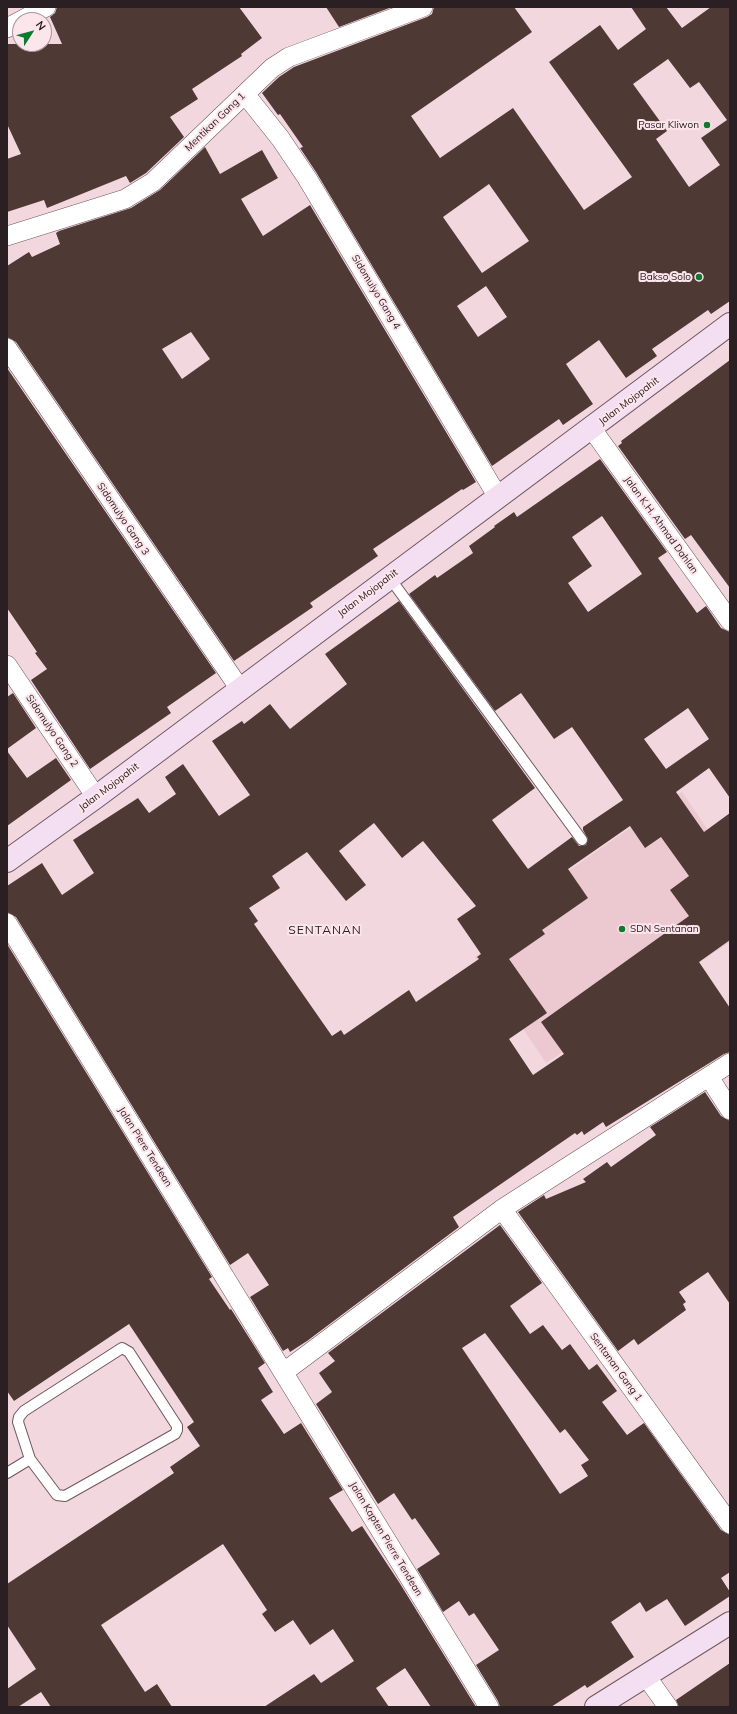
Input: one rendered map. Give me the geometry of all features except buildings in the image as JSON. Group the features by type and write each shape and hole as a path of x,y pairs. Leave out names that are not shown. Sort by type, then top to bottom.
{"main road":[{"name":"Jalan Mojopahit","path":"7,862 389,577 592,429 730,324"},
{"path":"596,1707 730,1623"}],"street":[{"path":"33,12 46,7"},
{"name":"Mentikan Gang 1","path":"7,236 125,199 153,182 272,68 289,57 423,7"},
{"name":"Sidomulyo Gang 4","path":"245,94 280,138 307,178 498,497"},
{"name":"Sidomulyo Gang 3","path":"7,348 240,689"},
{"name":"Jalan K.H. Ahmad Dahlan","path":"592,429 730,621"},
{"name":"Sidomulyo Gang 2","path":"7,665 96,797"},
{"name":"Jalan Piere Tendean","path":"7,923 284,1372"},
{"path":"284,1372 502,1209 730,1063"},
{"path":"709,1077 730,1110"},
{"name":"Sentanan Gang 1","path":"502,1209 730,1524"},
{"name":"Jalan Kapten Pierre Tendean","path":"284,1372 489,1707"},
{"path":"646,1676 668,1707"}],"lane":[{"path":"389,577 582,840"},
{"path":"122,1348 129,1352 176,1426 177,1430 175,1434 65,1496 56,1495 52,1491 30,1459 18,1422 21,1413 122,1348"},
{"path":"7,1473 30,1459"}],"shaded area":[{"name":"SDN Sentanan","path":"682,792 730,862 730,942 546,1063 475,957 531,916 522,903"}],"place":[{"name":"Pasar Kliwon","path":"707,125"},
{"name":"Bakso Solo","path":"699,277"},
{"name":"SDN Sentanan","path":"622,929"}],"district":[{"name":"SENTANAN","path":"325,930"}]}
